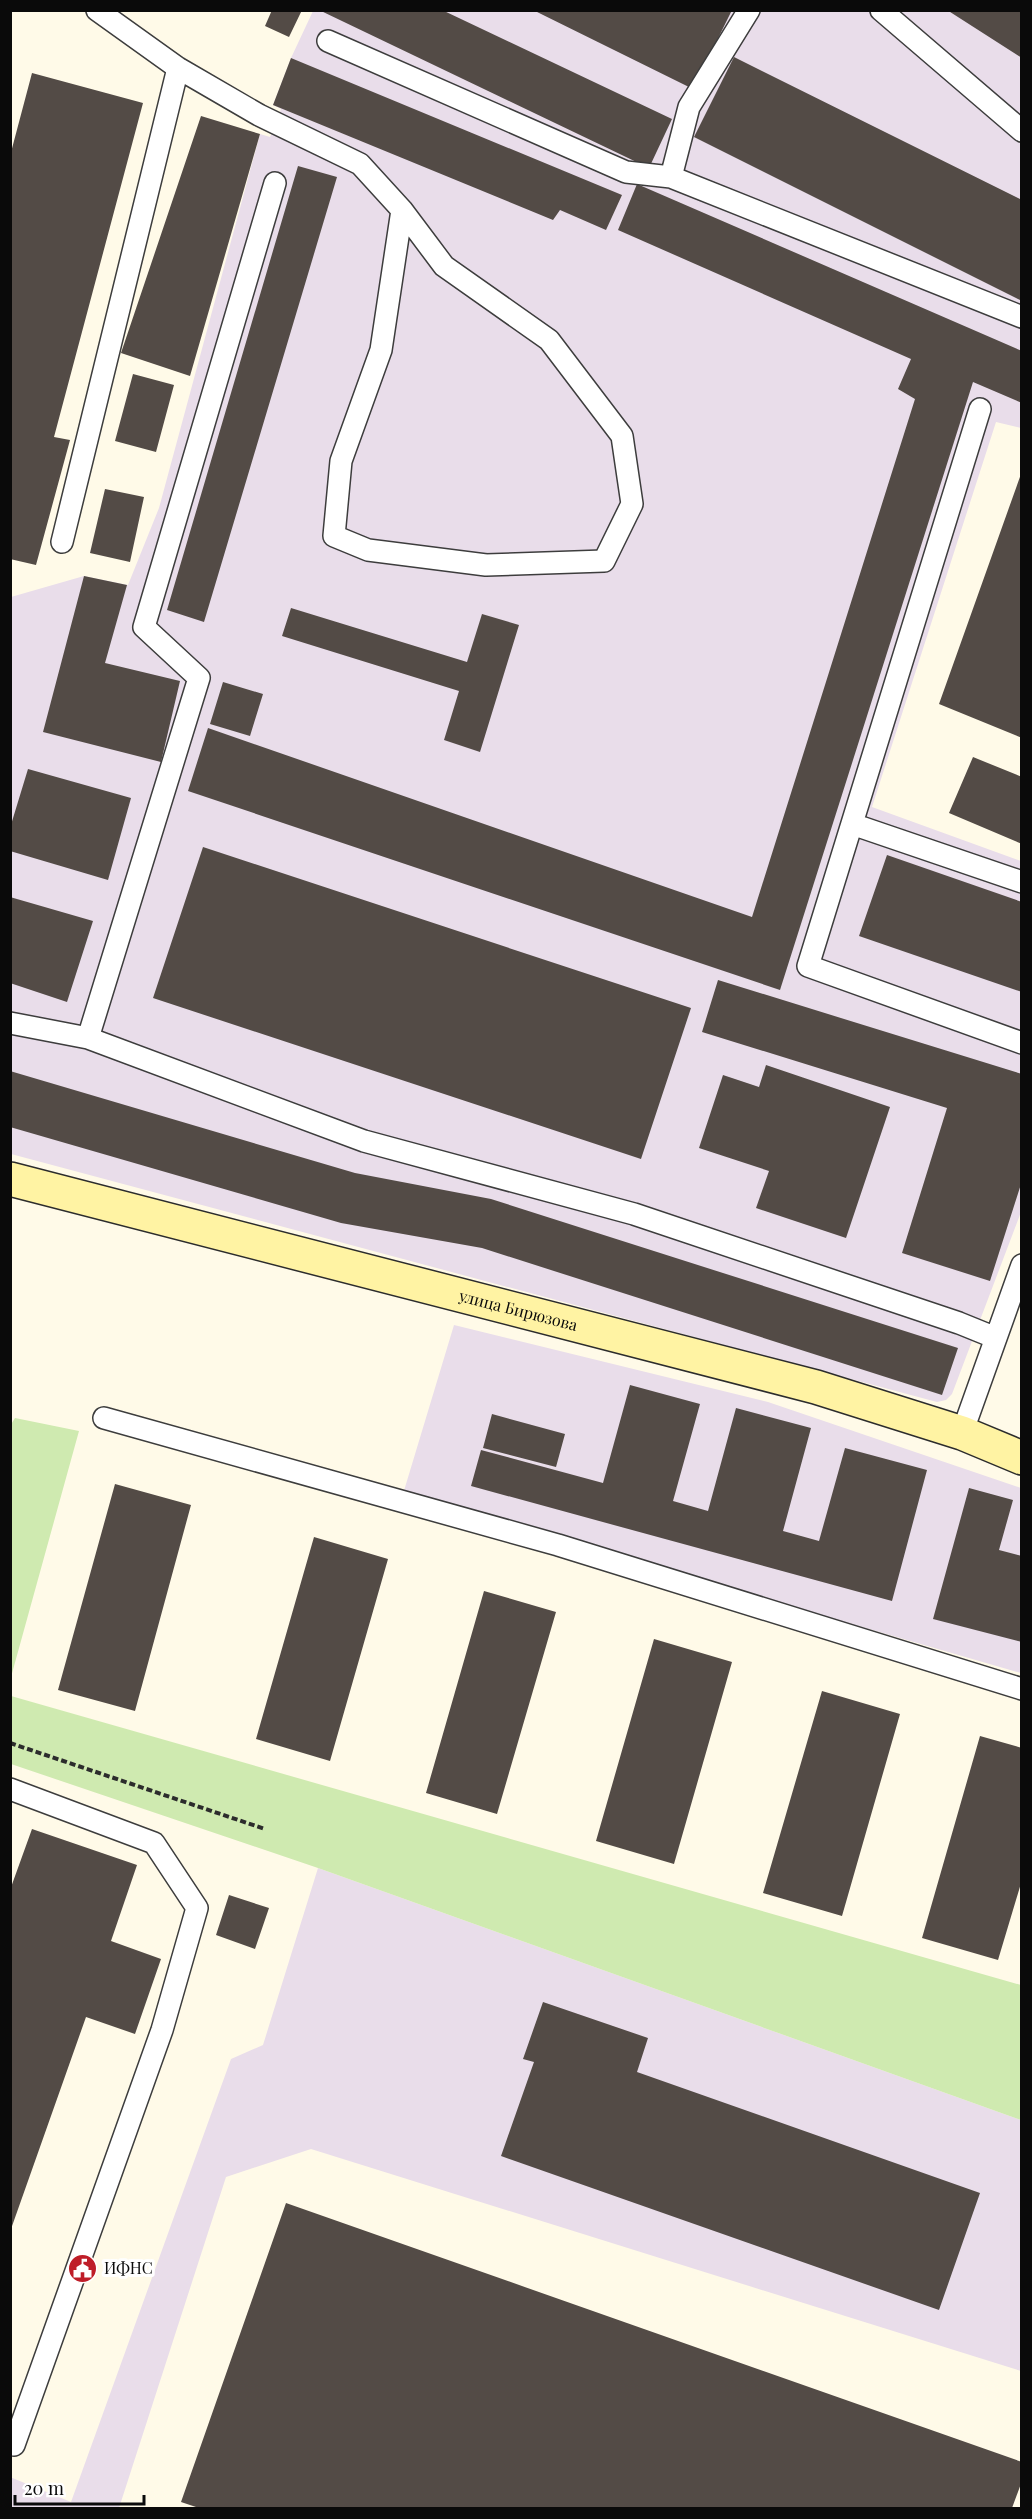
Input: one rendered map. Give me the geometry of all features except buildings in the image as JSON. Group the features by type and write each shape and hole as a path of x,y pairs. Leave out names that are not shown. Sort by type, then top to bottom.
{"main road":[{"name":"улица Бирюзова","path":"10,1179 816,1387 962,1433 1022,1458"}],"lane":[{"path":"97,10 178,68 259,116 360,164 402,210 444,266 549,340 622,436 632,504 604,561 486,566 368,550 333,536 341,460 381,350 402,210"},
{"path":"671,177 689,107 749,10"},
{"path":"881,10 1022,131"},
{"path":"328,41 626,171 671,177 1022,317"},
{"path":"62,542 178,68"},
{"path":"88,1038 199,678 144,627 275,183"},
{"path":"980,410 808,966 1022,1043"},
{"path":"852,824 1022,882"},
{"path":"10,1023 88,1038 364,1141 634,1214 959,1323 996,1338"},
{"path":"962,1433 1022,1265"},
{"path":"104,1418 558,1545 1022,1689"},
{"path":"10,1790 154,1843 197,1908 162,2030 14,2445"}],"path":[{"path":"10,1743 265,1829"}],"shaded area":[{"path":"1017,10 1021,13 1021,428 996,422 872,807 1021,861 1021,1212 952,1394 946,1400 937,1402 11,1154 11,597 84,576 128,585 159,508 260,134 270,137 281,109 273,105 291,58 313,11"},
{"path":"454,1325 768,1402 1021,1488 1021,1673 403,1494"},
{"path":"318,1868 1021,2120 1021,2371 311,2149 226,2177 119,2508 11,2508 10,2477 71,2502 231,2059 263,2045"}],"green space":[{"path":"15,1418 79,1431 11,1677 10,1426"},
{"path":"11,1696 1021,1985 1021,2120 318,1868 11,1764"}],"place":[{"name":"ИФНС","path":"83,2268"}]}
